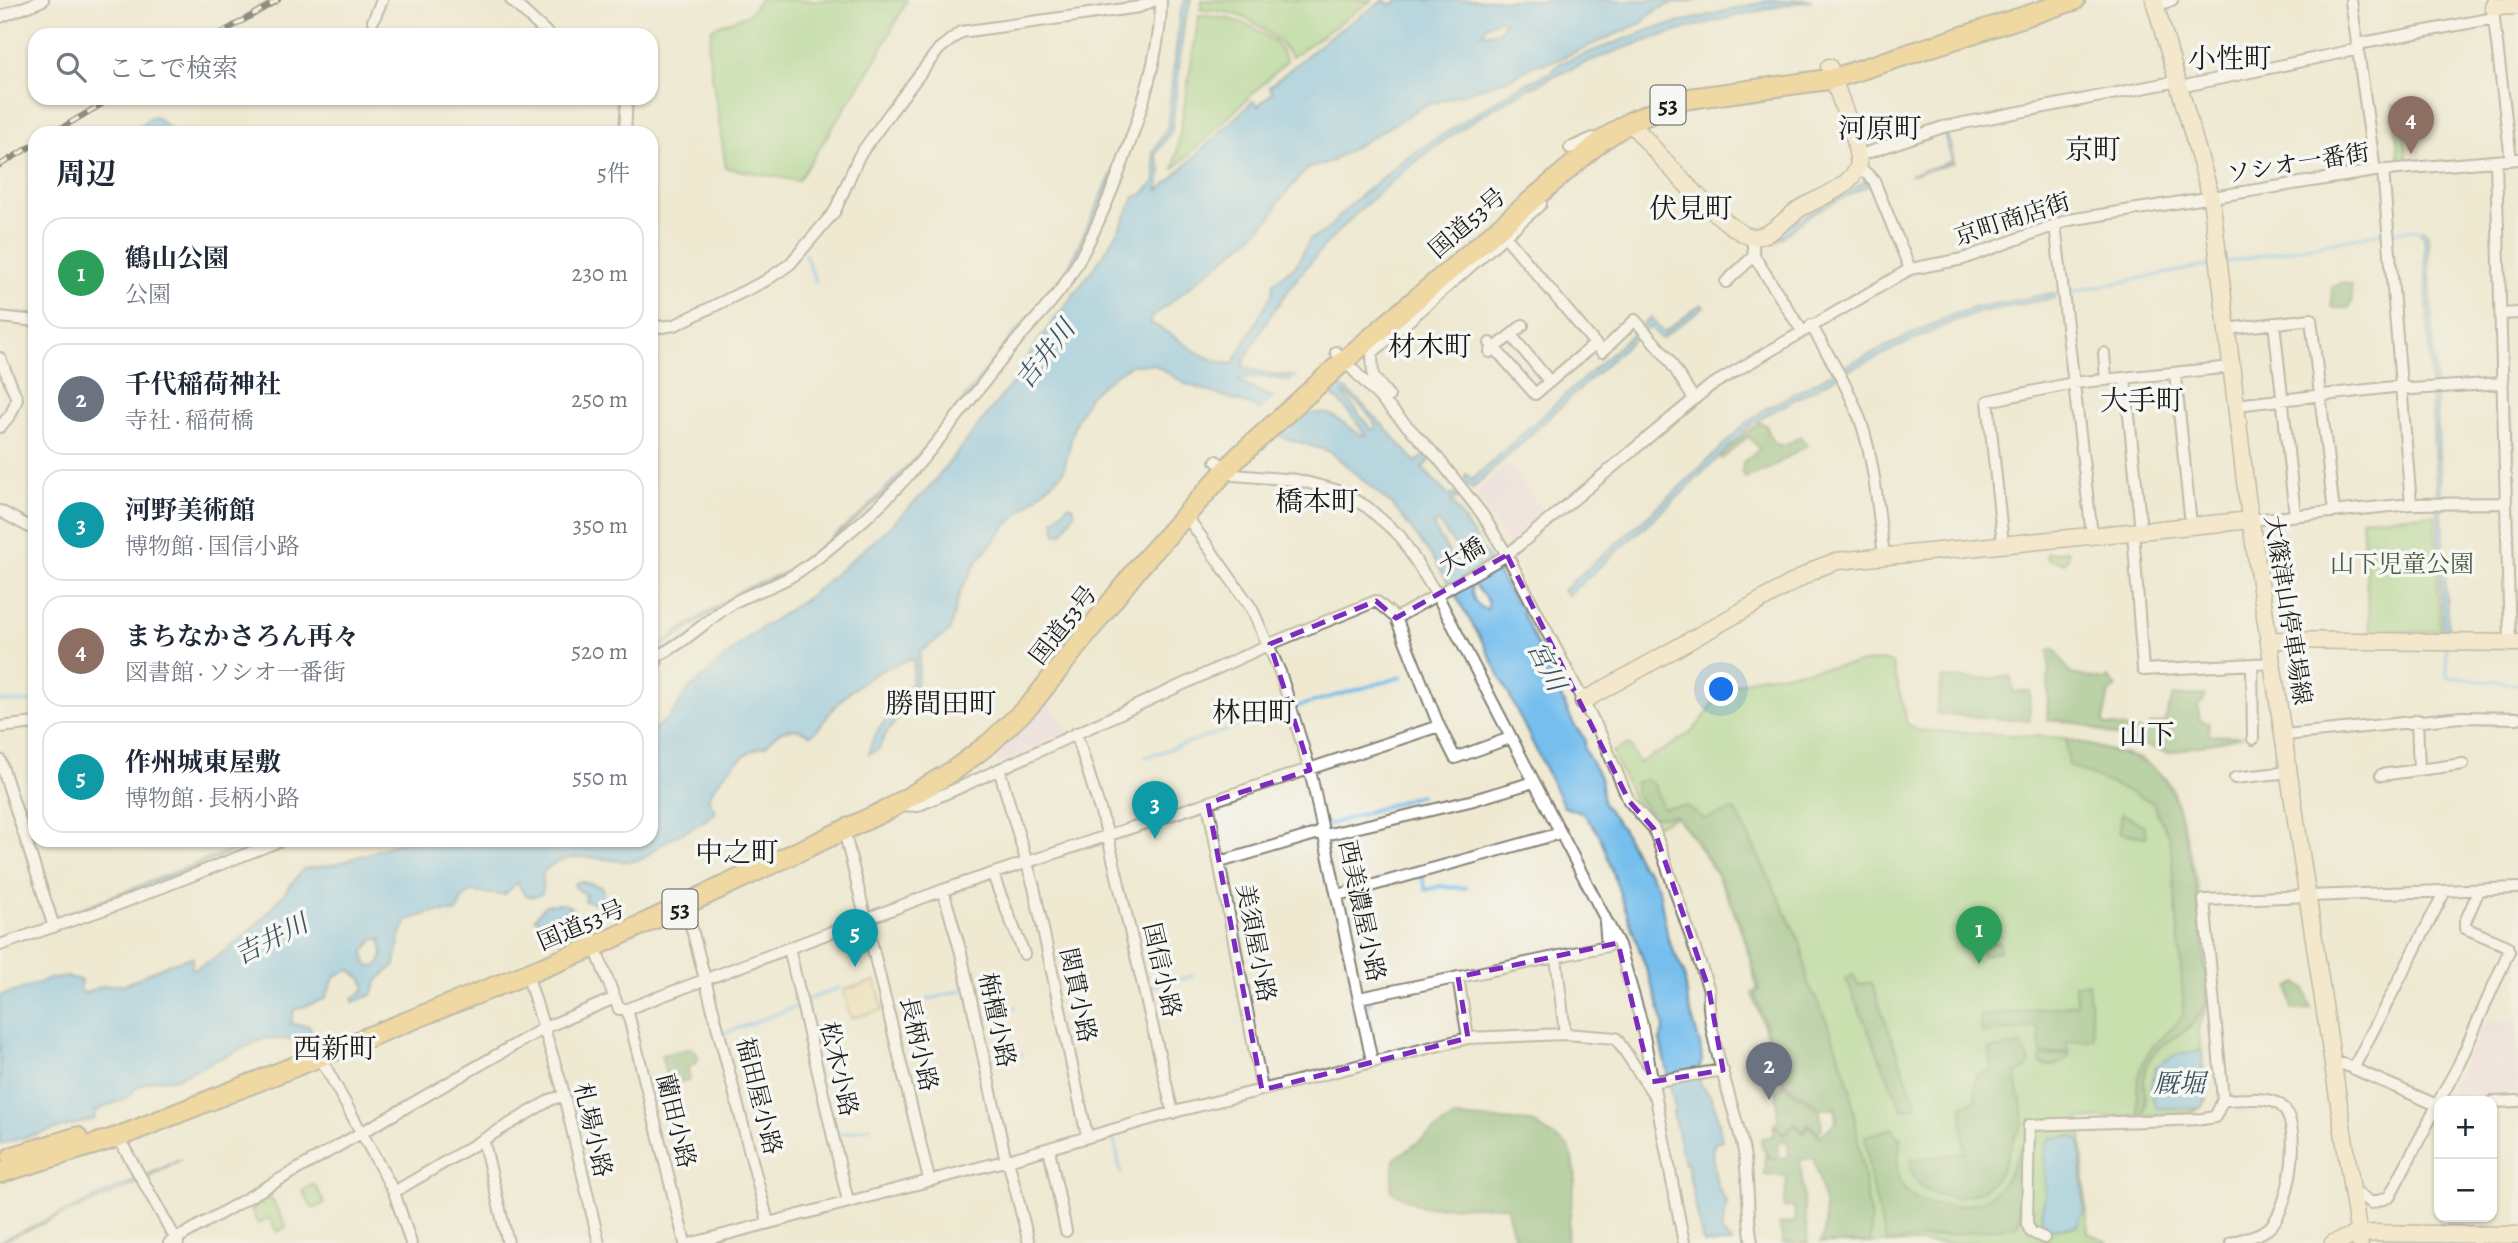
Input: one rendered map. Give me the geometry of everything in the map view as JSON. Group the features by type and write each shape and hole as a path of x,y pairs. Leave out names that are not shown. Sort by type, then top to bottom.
{"highway":[{"name":"国道53号","path":"0,1161 132,1120 527,974 919,778 1004,715 1031,686 1130,558 1227,460 1570,148 1620,113 1682,87 1830,73 2038,0"},
{"name":"国道53号","path":"1338,359 1559,175 1630,121 1686,99 1830,73 2075,0"},
{"name":"国道53号","path":"0,1173 118,1137 316,1052 686,906 898,804 953,771 990,743 1031,703 1227,460"}],"street":[{"path":"0,17 43,0"},
{"path":"373,21 382,0"},
{"path":"511,0 541,28"},
{"path":"658,326 675,325 765,281 790,264 835,211 859,156 890,113 939,49 961,32 1139,7 1158,0 1141,109 1124,156 1074,270 1051,303 1016,341 933,449 848,533 780,583 740,598 658,656"},
{"path":"2351,0 2379,171 2402,386 2411,504"},
{"name":"大篠津山停車場線","path":"2160,2 2179,84 2211,197 2250,520 2285,735 2359,1238"},
{"path":"1570,148 1583,144 1617,121 1630,121 1699,198 1734,229 1752,238 1770,233 1796,210 1846,184 1857,163 1943,127 2179,84 2359,47 2493,8 2518,6"},
{"path":"2493,8 2514,159"},
{"path":"1830,73 1857,163 1874,181 1910,269"},
{"path":"626,126 627,105"},
{"name":"ソシオ一番街","path":"2211,197 2379,171 2514,159"},
{"path":"2270,640 2514,642 2505,502 2496,161"},
{"path":"1559,175 1565,183 1372,353 1373,376 1482,514 1507,555 1583,701 1629,801 1654,829 1709,990 1710,1016 1743,1149 1748,1198 1746,1215 1752,1243"},
{"name":"京町商店街","path":"1694,399 1806,328 1910,269 1963,259 2069,219 2211,197"},
{"path":"2055,225 2092,535"},
{"path":"1505,236 1602,352 1635,320 1694,399"},
{"path":"1752,238 1754,256 1845,385 1861,422 1884,555"},
{"path":"1726,282 1754,256"},
{"path":"2501,314 2518,313"},
{"path":"0,317 28,320"},
{"path":"2227,329 2311,319 2334,512"},
{"path":"2274,323 2295,515"},
{"path":"1523,325 1492,348 1535,394 1595,344"},
{"path":"1511,335 1550,382"},
{"path":"2104,353 2106,380"},
{"path":"0,358 17,399 11,414 0,427"},
{"path":"1338,359 1411,427"},
{"path":"2003,544 1988,401 2073,383 2232,367"},
{"path":"2175,373 2191,525"},
{"path":"2125,378 2137,531 2143,670 2273,663"},
{"path":"2236,405 2402,386 2411,389 2503,383"},
{"name":"大橋","path":"1396,618 1507,555 1694,399"},
{"path":"2504,443 2518,443"},
{"path":"1227,460 1241,477 1278,476 1314,484 1336,490 1367,507 1384,519 1399,536 1437,595 1605,921 1630,977 1684,1243"},
{"path":"1583,701 1818,568 1838,561 2411,504 2505,502"},
{"path":"0,511 28,526"},
{"name":"西美濃屋小路","path":"1185,514 1252,609 1270,643 1310,770 1372,1061"},
{"path":"898,804 917,806 1270,643 1376,601 1396,618 1439,726 1455,758 1510,738"},
{"path":"2252,665 2253,739"},
{"path":"2285,735 2417,720 2518,718"},
{"path":"2417,720 2419,770"},
{"path":"0,727 28,724"},
{"path":"592,941 619,1009 627,1009 943,890 1439,726"},
{"name":"国信小路","path":"1076,733 1107,837 1173,1113"},
{"path":"0,760 28,847"},
{"path":"2381,775 2463,764"},
{"name":"関貫小路","path":"999,769 1028,863 1087,1136"},
{"path":"2235,778 2289,772"},
{"path":"1220,862 1319,833 1325,835 1493,795 1534,782"},
{"name":"美須屋小路","path":"1208,803 1262,1090"},
{"name":"長柄小路","path":"844,831 929,1179"},
{"path":"1338,895 1560,833"},
{"path":"28,847 54,927"},
{"path":"0,944 117,905 264,847"},
{"path":"993,874 1004,911 1013,920 1024,954"},
{"path":"2044,1238 2031,1232 2026,1224 2029,1125 2216,1117 2224,1100 2204,900 2518,888"},
{"name":"栴檀小路","path":"943,890 961,953 1007,1160 1030,1243"},
{"path":"2443,1096 2513,951 2465,928 2479,890"},
{"path":"2353,1069 2444,892"},
{"name":"福田屋小路","path":"686,906 708,979 768,1222"},
{"path":"1359,998 1607,946 1605,921"},
{"name":"松木小路","path":"789,948 848,1201"},
{"path":"1556,957 1565,1034"},
{"name":"札場小路","path":"527,974 564,1096 599,1243"},
{"path":"1458,976 1468,1038"},
{"path":"118,1137 174,1242 544,1028 614,998"},
{"name":"蘭田小路","path":"627,1009 685,1243"},
{"path":"693,1243 1049,1149 1173,1113 1468,1038 1565,1034 1616,1038 1654,1095"},
{"path":"316,1052 394,1192 411,1243"},
{"path":"2334,1065 2353,1069 2434,1102"},
{"path":"1653,1081 1722,1070"},
{"path":"394,1192 564,1096"},
{"path":"2224,1100 2265,1100 2277,1103 2288,1115 2294,1133 2289,1181 2280,1214 2269,1228 2231,1243"},
{"path":"2497,1102 2518,1101"},
{"path":"2354,1191 2372,1203 2389,1197 2434,1113"},
{"path":"484,1139 508,1243"},
{"path":"1049,1149 1066,1231"},
{"path":"2333,1243 2359,1238 2518,1234"}],"highlighted area":[{"path":"1507,555 1629,801 1654,829 1709,990 1723,1070 1651,1082 1618,943 1458,977 1468,1038 1262,1090 1208,803 1310,770 1270,644 1376,601 1396,618"}],"shaded area":[{"path":"1507,464 1547,515 1510,546 1477,499 1479,491"},
{"path":"1047,701 1069,732 999,764 990,753"},
{"path":"2518,1012 2518,1093 2453,1094 2451,1090 2486,1021 2516,1021"}],"green space":[{"path":"759,0 907,0 876,60 798,181 726,168 708,49 712,28 749,14"},
{"path":"1202,0 1372,0 1292,57 1273,36 1252,22 1228,13 1200,10"},
{"path":"1199,16 1238,21 1262,32 1281,50 1287,61 1174,169"},
{"path":"2408,102 2411,127 2404,128 2407,160 2399,160 2393,104"},
{"path":"2343,282 2351,285 2352,300 2349,308 2331,308 2332,287"},
{"path":"1760,422 1766,425 1773,443 1785,446 1800,436 1807,445 1767,470 1745,478 1742,471 1743,462 1759,449 1749,436 1722,459 1720,456"},
{"name":"山下児童公園","path":"2434,514 2440,631 2370,632 2362,519"},
{"path":"2068,551 2068,558 2064,563 2047,559 2047,553"},
{"path":"2049,649 2055,649 2071,674 2105,680 2108,677 2117,687 2109,693 2103,722 2106,725 2145,731 2151,724 2164,722 2173,696 2205,695 2204,701 2198,705 2200,721 2209,723 2209,735 2243,736 2167,753 2074,722 2047,720"},
{"path":"1883,660 1892,663 1907,723 1916,730 2065,738 2141,759 2165,778 2172,788 2198,887 2209,1003 2198,1028 2207,1100 2201,1108 2188,1113 2080,1119 2088,1233 2109,1243 1841,1243 1835,1109 1821,1109 1783,1083 1752,993 1757,989 1745,941 1728,897 1692,836 1676,817 1657,825 1633,799 1612,752 1629,744 1638,763 1650,757 1674,744 1696,727 1705,717 1716,692 1757,677"},
{"path":"2011,676 2013,691 2030,691 2030,721 1936,714 1942,678 1982,679"},
{"path":"2066,739 2138,760 2157,771 2169,788 2187,844 2199,915 2207,1000 2194,1023 2162,1046 2148,1062 2144,1076 2143,1116 2138,1112 2137,1090 2143,1062 2184,1010 2172,854 2167,833 2152,802 2068,765"},
{"path":"1647,779 1653,783 1663,808 1687,806 1704,819 1734,810 1738,814 1801,944 1808,983 1829,1026 1850,1087 1871,1222 1870,1243 1820,1243 1825,1213 1813,1158 1800,1160 1808,1243 1783,1243 1779,1224 1795,1222 1794,1207 1784,1208 1787,1177 1764,1174 1765,1153 1772,1159 1789,1157 1788,1144 1783,1140 1778,1142 1778,1157 1772,1158 1762,1148 1761,1138 1773,1136 1773,1125 1783,1135 1795,1125 1803,1134 1808,1126 1820,1136 1837,1121 1835,1108 1821,1108 1784,1082 1755,994 1759,990 1753,965 1730,897 1707,857 1676,816 1652,817 1636,794 1635,783"},
{"path":"2122,813 2144,826 2146,837 2119,833"},
{"path":"1989,938 1990,944 1999,942 2000,951 1983,956 1980,951 1982,939"},
{"path":"1853,975 1858,985 1871,982 1917,1107 1902,1110 1846,979"},
{"path":"2088,983 2094,1039 2067,1042 2068,1052 2041,1054 2038,1027 1982,1033 1980,1016 2076,1004 2075,984"},
{"path":"2297,983 2306,990 2311,1009 2292,1010 2289,987"},
{"path":"2022,1045 2030,1063 2026,1069 2016,1074 2023,1121 1994,1181 1982,1190 1960,1197 1936,1194 1925,1189 1917,1182 1912,1172 1911,1160 1964,1153 1962,1106 1976,1100 1975,1076 1991,1071 1989,1049"},
{"path":"691,1048 698,1055 698,1062 688,1068 690,1080 668,1084 661,1055"},
{"path":"2070,1053 2058,1064 2041,1064 2040,1057"},
{"path":"1782,1085 1820,1111 1822,1127 1819,1133 1808,1123 1803,1131 1795,1122 1787,1131 1780,1132 1775,1122 1778,1120 1776,1090 1782,1089"},
{"path":"1454,1117 1532,1122 1569,1147 1576,1173 1566,1243 1516,1243 1506,1206 1422,1207 1391,1191 1394,1159"},
{"path":"1893,1128 1898,1138 1902,1137 1897,1167 1901,1184 1917,1199 1942,1206 1969,1204 1990,1196 2013,1167 2021,1146 2019,1221 2015,1226 1887,1243 1871,1183 1865,1136"},
{"path":"314,1184 325,1203 313,1209 302,1191"},
{"path":"268,1192 287,1227 277,1232 269,1218 258,1224 251,1210 261,1204 258,1197"}],"sand":[{"path":"876,981 883,1010 851,1018 843,990"}],"water":[{"name":"吉井川","path":"1185,0 1191,0 1184,23 1172,130 1156,154 1161,169 1159,191 1253,101 1258,106 1273,92 1269,87 1329,37 1384,0 1390,5 1398,0 1703,0 1662,7 1642,23 1554,61 1535,65 1511,78 1424,106 1330,162 1307,169 1280,200 1271,217 1249,239 1150,319 1150,323 1200,353 1233,364 1272,294 1274,282 1296,265 1310,239 1326,231 1353,202 1407,157 1515,89 1551,72 1560,63 1652,29 1771,0 1812,0 1717,21 1624,48 1564,72 1517,95 1470,123 1423,156 1378,193 1336,233 1299,276 1267,321 1242,366 1264,372 1311,378 1343,387 1416,462 1428,454 1431,459 1422,468 1448,495 1460,494 1460,497 1451,500 1518,605 1524,602 1527,608 1522,612 1573,723 1585,739 1584,749 1600,777 1603,803 1622,828 1640,864 1649,872 1659,890 1668,939 1684,973 1688,1004 1700,1044 1702,1060 1698,1072 1701,1085 1710,1095 1717,1113 1722,1140 1715,1142 1712,1152 1717,1185 1727,1203 1721,1232 1732,1243 1703,1243 1673,1112 1675,1110 1660,1040 1664,1027 1659,1006 1600,836 1584,814 1564,807 1485,646 1436,562 1395,508 1331,452 1281,437 1256,407 1186,384 1153,364 1132,365 1090,395 1076,421 1063,472 1007,525 978,560 960,592 949,632 920,652 913,694 879,749 869,754 872,741 910,686 913,659 879,672 859,684 841,700 811,735 798,730 786,730 766,746 757,748 740,759 725,774 708,799 716,812 658,847 658,726 675,710 685,693 751,635 807,598 882,534 928,489 1016,378 1045,332 1094,268 1123,222 1134,197 1143,194 1156,180 1153,152 1167,128 1180,14","holes":["1499,20 1505,22 1498,32 1482,33 1487,25","1261,376 1310,385 1322,390 1344,406 1365,435 1330,414 1309,413 1248,387 1239,380","1342,392 1367,413 1375,424 1376,429 1371,429","1435,523 1439,524 1462,555 1461,564 1454,561 1433,526","1474,584 1489,603 1487,609 1477,604 1471,587"]},
{"path":"1156,15 1153,47 1123,156 1072,270 908,474 805,564 707,616 658,649 658,645 742,590 791,570 861,514 929,444 1012,336 1049,297 1069,266 1114,169 1135,111"},
{"path":"150,117 158,118 167,126 140,126"},
{"path":"1943,131 1952,131 1947,134 1955,163 1909,175 1952,161"},
{"path":"1869,179 1871,184 1811,214 1774,244 1771,240 1788,225"},
{"path":"2423,229 2428,235 2448,632 2443,632 2424,236 2420,232"},
{"path":"2054,293 2055,298 1981,312 1954,321 1849,370 1766,415 1751,425 1681,494 1568,595 1563,590 1765,409 1847,365 1952,315 1973,308"},
{"path":"1701,304 1704,307 1661,339 1651,327 1641,332 1472,489 1464,481 1466,474 1472,480 1651,317 1663,333"},
{"path":"1068,505 1072,506 1075,512 1062,533 1056,534 1054,520"},
{"path":"239,847 244,847 116,898 56,918"},
{"name":"吉井川","path":"387,847 658,847 645,858 631,861 568,858 543,872 542,893 538,895 527,895 518,882 504,895 471,892 463,898 457,912 434,912 407,920 400,936 395,965 378,980 372,995 353,1002 353,998 365,989 363,980 350,970 335,976 325,999 294,1010 291,1024 309,1026 313,1037 308,1041 266,1038 174,1079 153,1080 137,1087 126,1098 96,1111 95,1119 0,1144 0,996 61,977 81,981 80,990 84,993 103,986 126,984 168,964 193,957 191,969 195,969 212,960 255,926 303,869 337,864","holes":["374,939 381,939 383,956 378,965 371,967 366,963 364,951"]},
{"path":"580,881 602,887 604,898 594,903 585,901 586,895 574,884"},
{"path":"565,904 572,908 542,922 535,918 545,905"},
{"name":"厩堀","path":"2202,1050 2204,1078 2208,1084 2204,1104 2199,1108 2156,1108 2151,1092 2155,1067 2173,1056"},
{"path":"2074,1136 2080,1142 2084,1210 2077,1226 2052,1229 2041,1219 2045,1194 2045,1150 2050,1138"},
{"path":"182,1159 140,1182 0,1242 0,1241"}],"pier":[{"path":"1300,373 1338,380 1324,393 1288,384"},
{"path":"1276,396 1308,408 1277,437 1257,414"}],"waterway":[{"path":"2222,263 2386,232 2421,230 2424,233"},
{"path":"805,255 816,282"},
{"path":"2050,296 2215,264"},
{"path":"2446,645 2447,677 2518,684"},
{"path":"1295,707 1402,677"},
{"path":"0,701 28,702"},
{"path":"1146,757 1286,710"},
{"path":"1325,826 1420,795"},
{"path":"1422,876 1426,890 1441,886 1466,888"},
{"path":"1147,987 1193,976"},
{"path":"807,1000 839,988"},
{"path":"928,1000 965,989"},
{"path":"1371,1000 1367,1006 1371,1030"},
{"path":"725,1033 800,1005"},
{"path":"981,1020 1016,1007"},
{"path":"988,1061 1022,1054"},
{"path":"837,1135 871,1127"},
{"path":"1113,1135 1121,1173"}],"railway":[{"path":"230,28 278,0"},
{"path":"65,126 100,105"},
{"path":"0,165 28,148"}],"place":[{"name":"まちなかさろん再々","path":"2411,154"},
{"name":"河野美術館","path":"1155,839"},
{"name":"鶴山公園","path":"1979,964"},
{"name":"作州城東屋敷","path":"855,967"},
{"name":"千代稲荷神社","path":"1769,1100"}],"district":[{"name":"小性町","path":"2230,58"},
{"name":"河原町","path":"1880,128"},
{"name":"京町","path":"2093,149"},
{"name":"伏見町","path":"1691,208"},
{"name":"材木町","path":"1430,346"},
{"name":"大手町","path":"2142,400"},
{"name":"橋本町","path":"1317,501"},
{"name":"勝間田町","path":"941,703"},
{"name":"林田町","path":"1254,712"},
{"name":"山下","path":"2147,734"},
{"name":"中之町","path":"737,852"},
{"name":"西新町","path":"335,1048"}],"water label":[{"name":"宮川","path":"1547,666"}]}
